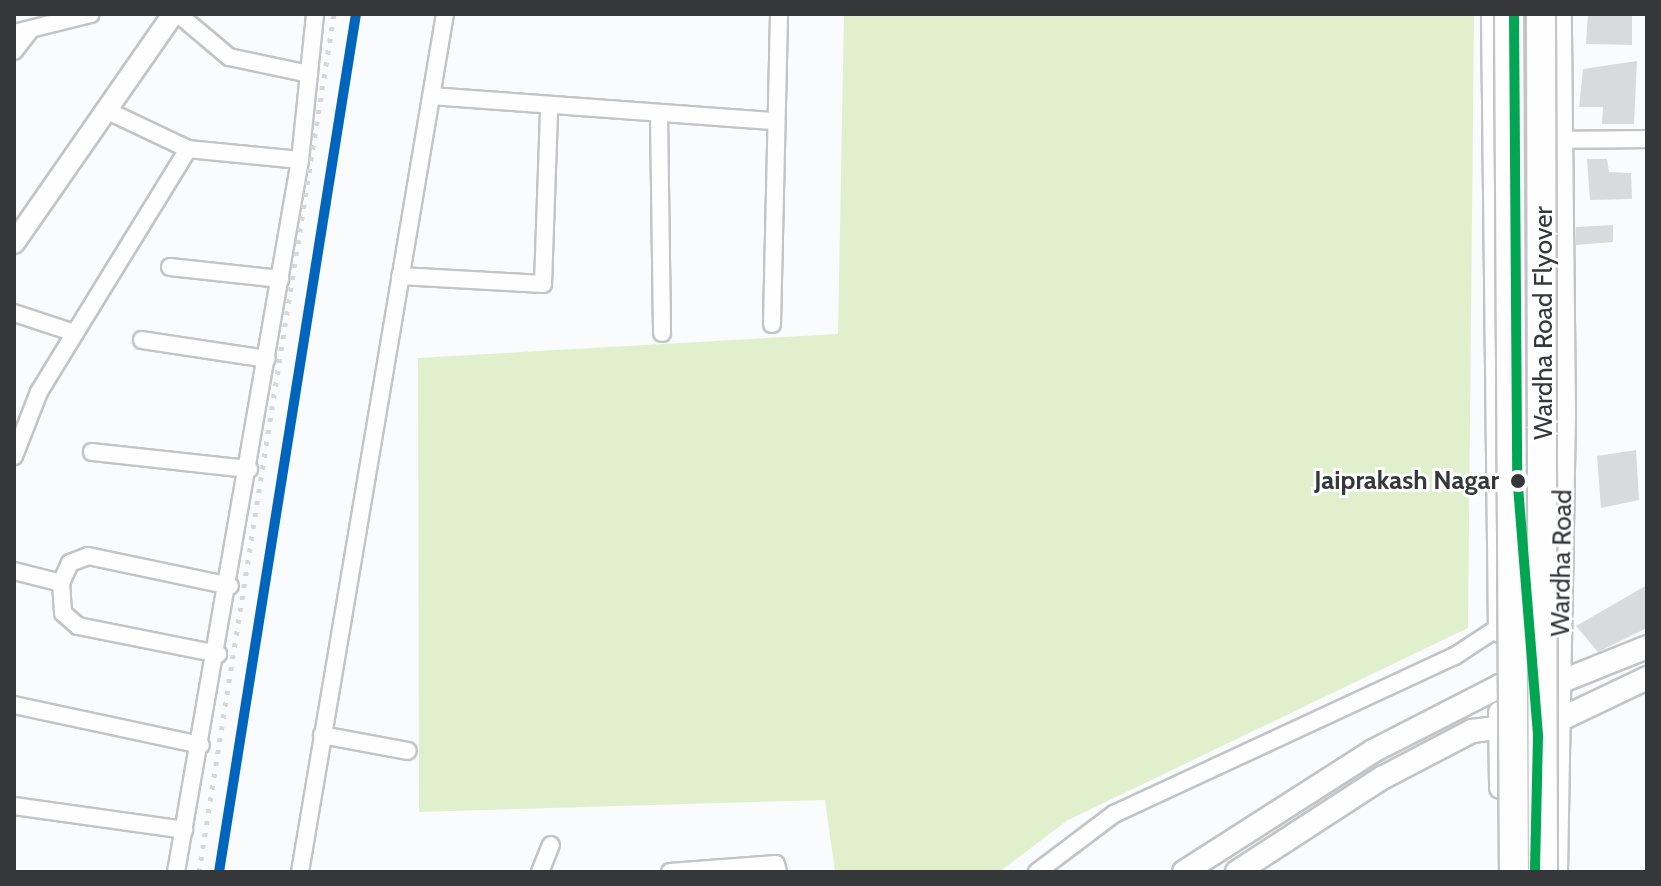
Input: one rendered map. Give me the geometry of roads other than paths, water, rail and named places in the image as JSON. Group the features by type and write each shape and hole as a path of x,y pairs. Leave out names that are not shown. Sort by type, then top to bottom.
{"highway":[{"name":"Wardha Road Flyover","path":"1509,14 1514,872"},
{"name":"Wardha Road Flyover","path":"1541,14 1543,872"}],"main road":[{"path":"1184,872 1373,751 1500,686 1560,682 1647,647"},
{"path":"1237,872 1382,778 1472,731 1559,720 1647,678"}],"street":[{"path":"14,51 22,31 91,14"},
{"path":"14,243 175,14 229,57 309,74"},
{"path":"176,872 230,586 300,160 315,14"},
{"path":"300,872 445,14"},
{"path":"772,324 774,121 779,14"},
{"path":"1492,14 1501,872"},
{"name":"Wardha Road","path":"1557,872 1563,142 1561,14"},
{"path":"432,96 549,109 774,121"},
{"path":"400,276 543,284 549,109"},
{"path":"106,110 188,149 300,160"},
{"path":"659,115 662,333"},
{"path":"1493,129 1563,142 1647,139"},
{"path":"14,456 39,392 188,149"},
{"path":"170,267 280,279"},
{"path":"14,313 75,333"},
{"path":"142,340 267,359"},
{"path":"92,452 249,469"},
{"path":"218,654 78,626 63,613 61,583 70,563 88,556 230,586"},
{"path":"14,571 61,583"},
{"path":"1037,872 1114,814 1455,656 1499,627"},
{"path":"14,705 201,745"},
{"path":"322,735 408,751"},
{"path":"14,806 184,830"},
{"path":"540,872 551,845"},
{"path":"670,872 776,864 778,872"}],"railway":[{"path":"199,872 334,14"},
{"path":"219,872 356,14"}],"place":[{"name":"Jaiprakash Nagar","path":"1518,481"}]}
